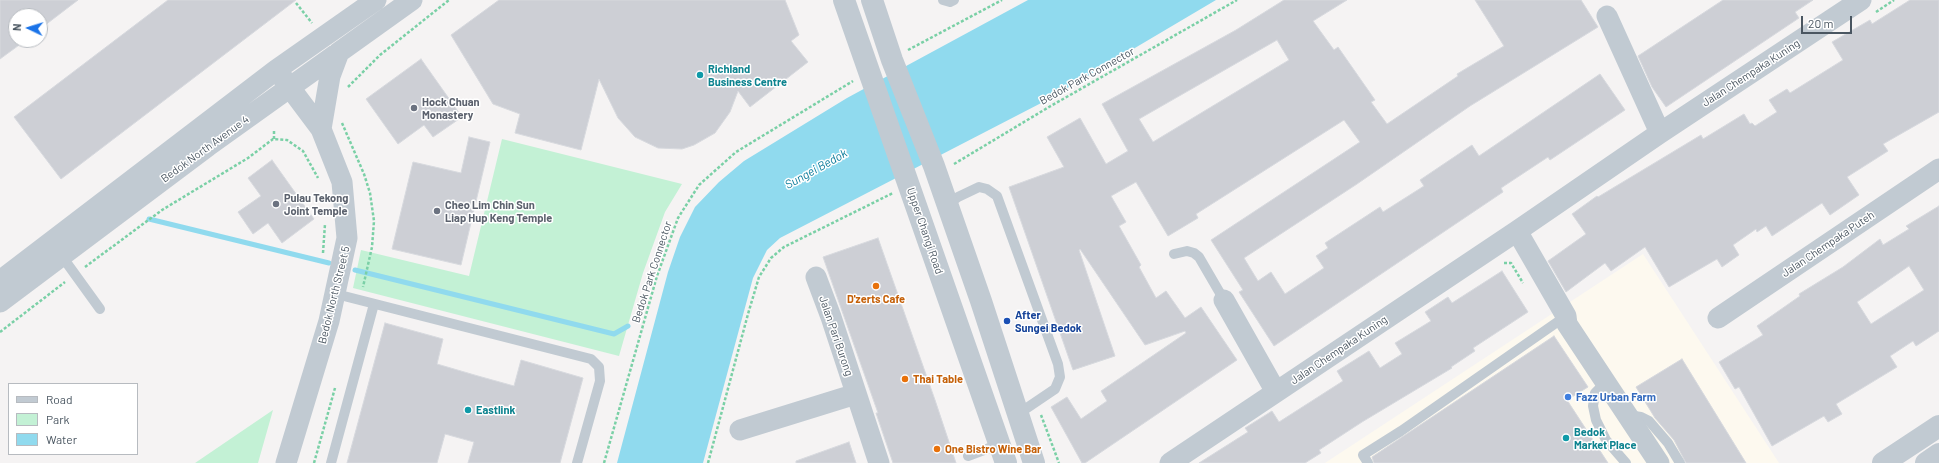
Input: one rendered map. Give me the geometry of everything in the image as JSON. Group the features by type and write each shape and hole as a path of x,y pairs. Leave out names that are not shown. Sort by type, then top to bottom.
{"street":[{"name":"Bedok North Avenue 4","path":"0,302 6,278 276,70 376,0"},
{"name":"Bedok North Avenue 4","path":"6,278 61,255 412,0"},
{"name":"Upper Changi Road","path":"844,0 865,78 1003,453"},
{"path":"872,0 943,165 947,205 995,339 1034,463"},
{"name":"Jalan Chempaka Kuning","path":"1170,463 1513,234 1660,133 1868,6"},
{"path":"1607,16 1660,133"},
{"path":"321,129 330,76 339,52"},
{"name":"Bedok North Street 5","path":"276,70 321,129 342,182 347,238 336,294 286,463"},
{"name":"Jalan Chempaka Puteh","path":"1718,318 1939,169"},
{"path":"1513,234 1564,320 1659,463"},
{"name":"Jalan Pari Burong","path":"816,277 831,317 879,463"},
{"path":"1224,300 1276,392"},
{"path":"740,430 856,394"},
{"path":"1883,463 1935,437"},
{"path":"1926,463 1939,454"}],"lane":[{"path":"943,0 950,2 954,0"},
{"path":"947,205 979,187 987,189 997,196 1058,364 1060,377 1055,389 1018,414"},
{"path":"1174,254 1187,251 1194,252 1199,257 1224,300"},
{"path":"61,255 100,309"},
{"path":"336,294 591,359 599,367 600,381 577,463"},
{"path":"331,463 374,304"},
{"path":"1366,459 1408,426 1564,320"},
{"path":"1606,382 1595,393 1593,406 1596,420 1606,440 1626,463"},
{"path":"1628,415 1641,417 1649,421 1668,443 1680,463"},
{"path":"968,456 1003,453"}],"path":[{"path":"898,59 1002,0"},
{"name":"Bedok Park Connector","path":"943,165 1049,107 1237,0"},
{"path":"1868,6 1894,0"},
{"path":"296,3 317,28"},
{"name":"Bedok Park Connector","path":"604,463 657,276 678,218 699,185 736,152 865,78"},
{"path":"274,131 274,139"},
{"path":"0,332 162,210 248,158 274,139 287,140 303,151 320,181"},
{"path":"708,463 748,314 760,277 771,258 784,247 904,184"},
{"path":"322,258 325,221"},
{"path":"1499,265 1511,264 1525,287"}],"shaded area":[{"path":"1643,254 1779,463 1325,463"}],"green space":[{"path":"502,139 682,184 665,212 643,273 619,356 353,288 361,250 469,276"},
{"path":"273,410 258,463 195,463"}],"water":[{"name":"Sungei Bedok","path":"1028,0 1216,0 1047,100 780,238 767,250 753,278 703,463 617,463 668,272 680,237 695,207 719,182 744,161 847,98"}],"building":[{"path":"0,0 78,0 48,23 48,8 8,8 8,48 15,48 0,59"},
{"path":"168,0 296,0 61,179 14,117"},
{"path":"499,0 785,0 799,35 791,41 808,62 750,107 738,91 730,112 715,133 694,145 682,149 658,148 635,137 618,118 599,79 581,150 515,133 520,114 493,104 451,35"},
{"path":"1284,0 1347,0 1313,21 1334,50 1338,47 1375,100 1371,102 1387,124 1458,76 1457,74 1504,46 1475,0 1581,0 1598,27 1470,106 1357,184 1244,258 1258,281 1271,272 1285,294 1324,268 1316,256 1328,248 1325,243 1380,207 1383,212 1424,186 1420,180 1472,145 1479,156 1600,74 1625,110 1550,160 1548,157 1501,188 1503,192 1274,346 1239,292 1243,290 1211,240 1360,142 1344,120 1196,214 1198,218 1168,236 1136,182 1111,196 1126,222 1119,226 1141,265 1139,267 1156,298 1166,291 1185,318 1201,307 1237,360 1085,463 1082,463 1051,407 1067,397 1081,419 1107,401 1101,391 1186,333 1185,331 1145,345 1080,249 1079,250 1115,356 1073,370 1009,187 1064,167 1047,137 1080,118 1106,164 1128,151 1102,104 1236,30","holes":["1277,40 1289,60 1153,142 1139,119"]},
{"path":"1723,0 1813,0 1795,12 1799,18 1666,107 1652,87 1638,56"},
{"path":"1910,0 1939,0 1939,112 1883,144 1888,151 1847,177 1859,195 1830,215 1822,203 1772,236 1766,226 1757,232 1756,229 1733,245 1739,255 1722,267 1717,259 1669,287 1645,247 1611,271 1605,263 1566,292 1548,261 1586,234 1572,214 1597,196 1598,197 1701,135 1703,139 1744,114 1750,124 1752,123 1755,126 1777,112 1769,100 1787,89 1790,93 1843,60 1832,42 1870,20 1872,24"},
{"name":"Hock Chuan Monastery","path":"421,59 462,117 433,137 424,125 398,144 366,99"},
{"name":"Cheo Lim Chin Sun Liap Hup Keng Temple","path":"469,137 490,142 461,265 392,249 413,162 461,173"},
{"name":"Pulau Tekong Joint Temple","path":"272,160 314,219 282,243 268,223 253,234 238,212 261,196 248,178"},
{"path":"1939,206 1939,331 1916,346 1913,341 1890,356 1897,367 1836,404 1842,414 1828,422 1824,416 1772,446 1739,387 1735,389 1719,362 1763,335 1757,326 1800,296 1799,294 1843,267 1880,239 1883,245 1909,229 1906,226","holes":["1909,266 1924,290 1871,324 1857,302"]},
{"path":"878,238 956,463 893,463 876,413 878,413 823,257"},
{"path":"1502,271 1528,312 1473,348 1475,351 1451,367 1452,368 1362,422 1319,450 1321,453 1305,463 1199,463 1248,432 1245,428 1272,411 1279,422 1343,381 1337,371 1369,351 1380,368 1402,354 1395,343 1431,321 1425,312 1448,297 1452,303"},
{"name":"Eastlink","path":"385,323 443,339 437,364 514,386 521,360 583,378 560,463 468,463 474,442 445,434 437,463 347,463"},
{"path":"1554,336 1588,387 1567,400 1608,463 1374,463 1372,457"},
{"path":"1682,359 1746,463 1686,463 1674,440 1655,418 1636,387"},
{"path":"849,442 856,463 796,463 796,461"}],"waterway":[{"path":"149,219 329,263"},
{"path":"355,270 614,334 628,326"}],"place":[{"name":"Richland Business Centre","path":"700,75"},
{"name":"Hock Chuan Monastery","path":"414,108"},
{"name":"Pulau Tekong Joint Temple","path":"276,204"},
{"name":"Cheo Lim Chin Sun Liap Hup Keng Temple","path":"437,211"},
{"name":"D'zerts Cafe","path":"876,286"},
{"name":"After Sungei Bedok","path":"1007,321"},
{"name":"Thai Table","path":"905,379"},
{"name":"Fazz Urban Farm","path":"1568,397"},
{"name":"Eastlink","path":"468,410"},
{"name":"Bedok Market Place","path":"1566,438"},
{"name":"One Bistro Wine Bar","path":"937,449"}]}
